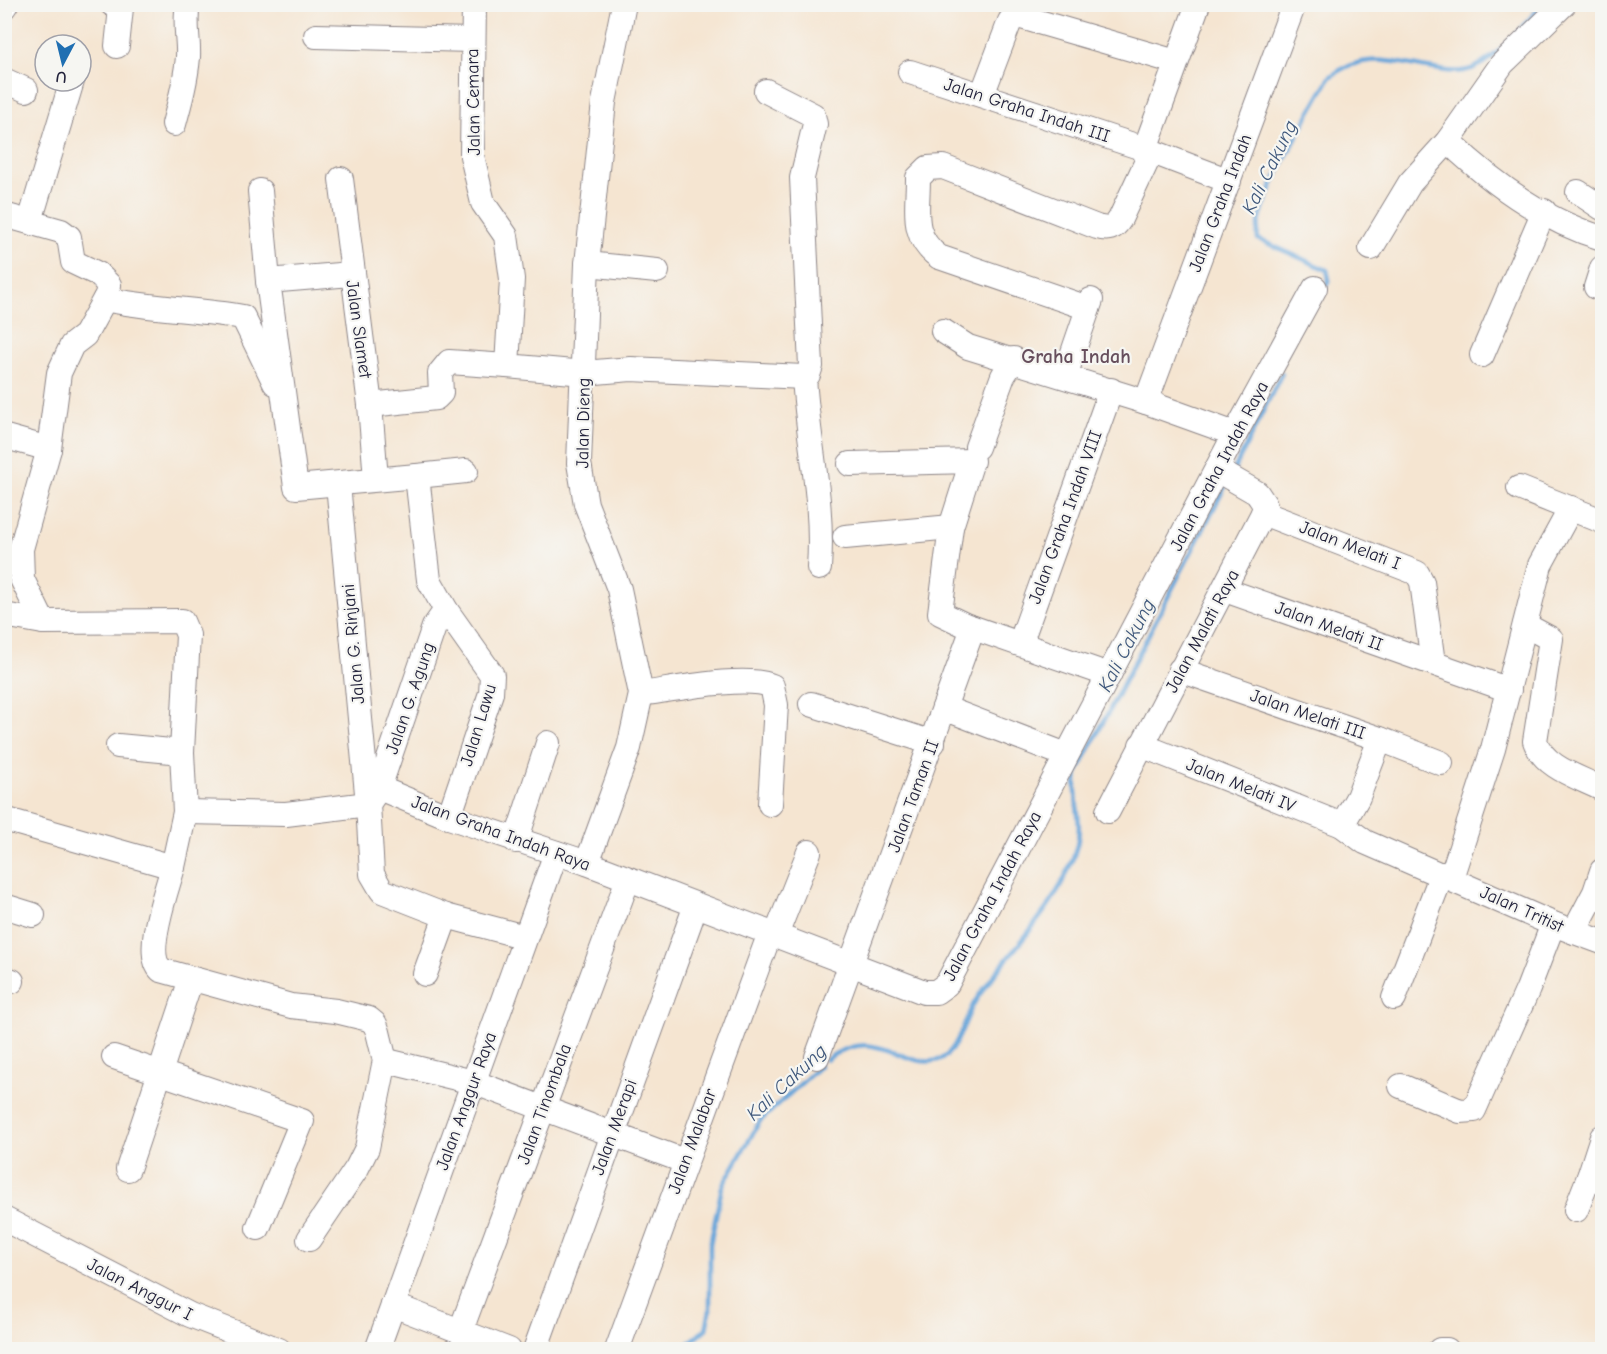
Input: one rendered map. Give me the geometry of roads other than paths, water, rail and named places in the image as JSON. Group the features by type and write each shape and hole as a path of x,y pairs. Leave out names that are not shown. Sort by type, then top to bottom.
{"street":[{"path":"174,124 183,90 188,56 186,33 188,4"},
{"name":"Jalan Cemara","path":"474,4 472,156 483,203 506,236 512,279 507,366"},
{"name":"Jalan Dieng","path":"587,863 629,748 641,694 620,589 586,504 579,463 587,264 604,102 624,4"},
{"path":"1065,376 1090,304 939,257 929,249 918,232 918,178 928,168 943,167 1110,229 1120,219 1147,160 1145,149 1197,4"},
{"name":"Jalan Graha Indah","path":"1146,402 1294,4"},
{"path":"1371,248 1410,183 1449,141 1502,64 1564,4"},
{"path":"117,46 119,6"},
{"path":"982,95 1010,21 1018,16 1176,62"},
{"path":"316,36 472,40"},
{"name":"Jalan Graha Indah III","path":"910,72 1145,149 1229,182"},
{"path":"370,405 436,398 441,393 441,373 449,362 584,373 631,369 804,377 808,375 811,366 802,178 815,124 813,115 806,110 766,91"},
{"path":"43,622 22,579 21,549 49,449 62,363 72,345 85,335 105,299 109,285 98,274 73,262 69,237 61,231 12,220 67,93"},
{"path":"1449,141 1482,172 1544,211 1579,230 1602,238"},
{"name":"Jalan Slamet","path":"341,179 351,274 370,405 376,479"},
{"path":"260,191 268,281 296,487 466,471"},
{"path":"1578,192 1602,208"},
{"path":"1482,355 1544,211"},
{"path":"587,264 657,271"},
{"path":"268,281 351,274"},
{"name":"Jalan Graha Indah Raya","path":"374,796 449,817 587,863 924,992 936,993 947,984 1108,675 1222,473 1235,434 1315,288"},
{"path":"105,299 132,306 197,309 243,317 285,402"},
{"path":"943,331 968,347 1111,390 1235,434"},
{"path":"1014,359 1003,376 974,454 951,527 940,613 974,628 1108,675"},
{"path":"804,377 807,418 822,519 819,568"},
{"name":"Jalan Graha Indah VIII","path":"1020,644 1111,390"},
{"path":"4,441 6,437 49,449"},
{"path":"850,464 974,454"},
{"path":"1222,473 1260,503"},
{"path":"417,476 429,580 446,610"},
{"name":"Jalan G. Rinjani","path":"338,484 374,796 372,874 382,891 446,916 525,937"},
{"path":"1519,488 1602,521"},
{"name":"Jalan Malati Raya","path":"1108,811 1180,670 1225,590 1260,503"},
{"name":"Jalan Melati I","path":"1260,503 1417,573 1422,582 1433,663"},
{"path":"1394,998 1446,876 1493,749 1540,565 1571,508"},
{"path":"845,537 951,527"},
{"name":"Jalan Melati II","path":"1225,590 1509,690"},
{"name":"Jalan G. Agung","path":"374,796 434,627 446,610"},
{"name":"Jalan Lawu","path":"446,610 492,675 490,693 449,817"},
{"path":"4,615 43,622 176,619 182,621 188,635 182,752 185,812 153,956 155,964 161,970 291,1006 336,1011 369,1019 375,1024 386,1065 367,1148 357,1168 309,1239"},
{"path":"1525,625 1551,639 1535,741 1539,754 1602,789"},
{"name":"Jalan Taman II","path":"817,1057 974,628"},
{"name":"Jalan Melati III","path":"1180,670 1380,739 1358,797 1342,825"},
{"path":"641,694 716,683 765,683 772,686 776,693 776,705 770,804"},
{"path":"811,704 933,743"},
{"path":"944,708 1066,755"},
{"path":"1380,739 1441,763"},
{"path":"516,841 548,743"},
{"name":"Jalan Melati IV","path":"1141,745 1342,825 1365,842 1446,876"},
{"path":"118,746 182,752"},
{"path":"185,812 286,814 374,796"},
{"path":"4,819 173,867"},
{"name":"Jalan Malabar","path":"617,1350 684,1161 773,934 809,852"},
{"name":"Jalan Anggur Raya","path":"377,1350 556,853"},
{"path":"1401,1086 1460,1112 1474,1110 1528,989 1564,928 1595,892 1602,871"},
{"name":"Jalan Tritist","path":"1446,876 1564,928 1602,942"},
{"name":"Jalan Tinombala","path":"461,1330 628,879"},
{"path":"4,906 33,915"},
{"name":"Jalan Merapi","path":"535,1350 696,906"},
{"path":"425,974 446,916"},
{"path":"128,1169 191,979"},
{"path":"114,1057 158,1074 302,1121 258,1228"},
{"path":"386,1065 391,1062 473,1082 684,1161"},
{"path":"1576,1210 1596,1179 1602,1137"},
{"name":"Jalan Anggur I","path":"4,1220 190,1315 279,1350"},
{"path":"393,1305 509,1350"},
{"path":"1440,1350 1447,1350"}],"waterway":[{"name":"Kali Cakung","path":"1324,290 1329,279 1327,270 1258,239 1264,205 1274,182 1330,77 1343,68 1369,61 1396,62 1449,71 1472,69 1495,55 1543,4"},
{"name":"Kali Cakung","path":"1234,470 1282,373"},
{"name":"Kali Cakung","path":"826,1060 843,1050 859,1045 873,1046 912,1059 938,1060 945,1056 956,1043 976,1000 1060,888 1070,867 1079,836 1077,773 1227,483"},
{"name":"Kali Cakung","path":"680,1350 706,1329 710,1310 710,1244 722,1187 760,1121 820,1066"}],"district":[{"name":"Graha Indah","path":"1076,356"}]}
